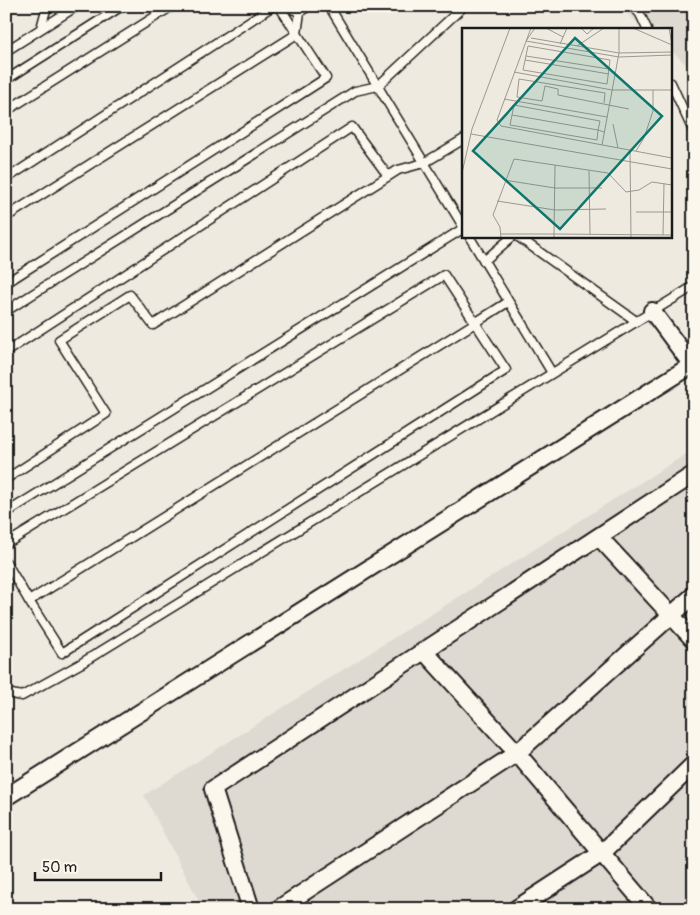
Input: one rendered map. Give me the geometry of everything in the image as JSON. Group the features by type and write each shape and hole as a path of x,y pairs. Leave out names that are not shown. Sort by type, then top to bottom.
{"street":[{"path":"6,797 693,364 652,311"},
{"path":"251,909 213,789 691,476 694,477"},
{"path":"599,537 694,640"},
{"path":"278,909 517,753 694,595"},
{"path":"424,651 517,753 649,909"},
{"path":"516,909 602,853 694,764"}],"lane":[{"path":"42,28 48,6"},
{"path":"6,51 77,6"},
{"path":"6,80 122,6"},
{"path":"6,111 172,6"},
{"path":"6,179 273,6"},
{"path":"6,283 326,78 279,6"},
{"path":"284,6 300,12"},
{"path":"297,34 300,12 309,6"},
{"path":"329,6 462,225"},
{"path":"6,311 355,91 378,86 464,6"},
{"path":"634,6 647,28"},
{"path":"6,217 297,34"},
{"path":"672,85 694,133"},
{"path":"6,352 352,127 388,176"},
{"path":"6,479 106,414 59,340 130,295 153,325 398,170 424,163 462,140"},
{"path":"6,513 462,229"},
{"path":"470,238 552,373"},
{"path":"484,261 513,238"},
{"path":"518,238 636,321"},
{"path":"6,544 444,275 506,370 62,652 6,562"},
{"path":"6,692 22,696 80,664 694,286"},
{"path":"30,601 508,302"}],"shaded area":[{"path":"619,6 694,6 694,71 672,52 672,28 644,28"},
{"path":"694,449 694,909 203,909 144,795"}]}
